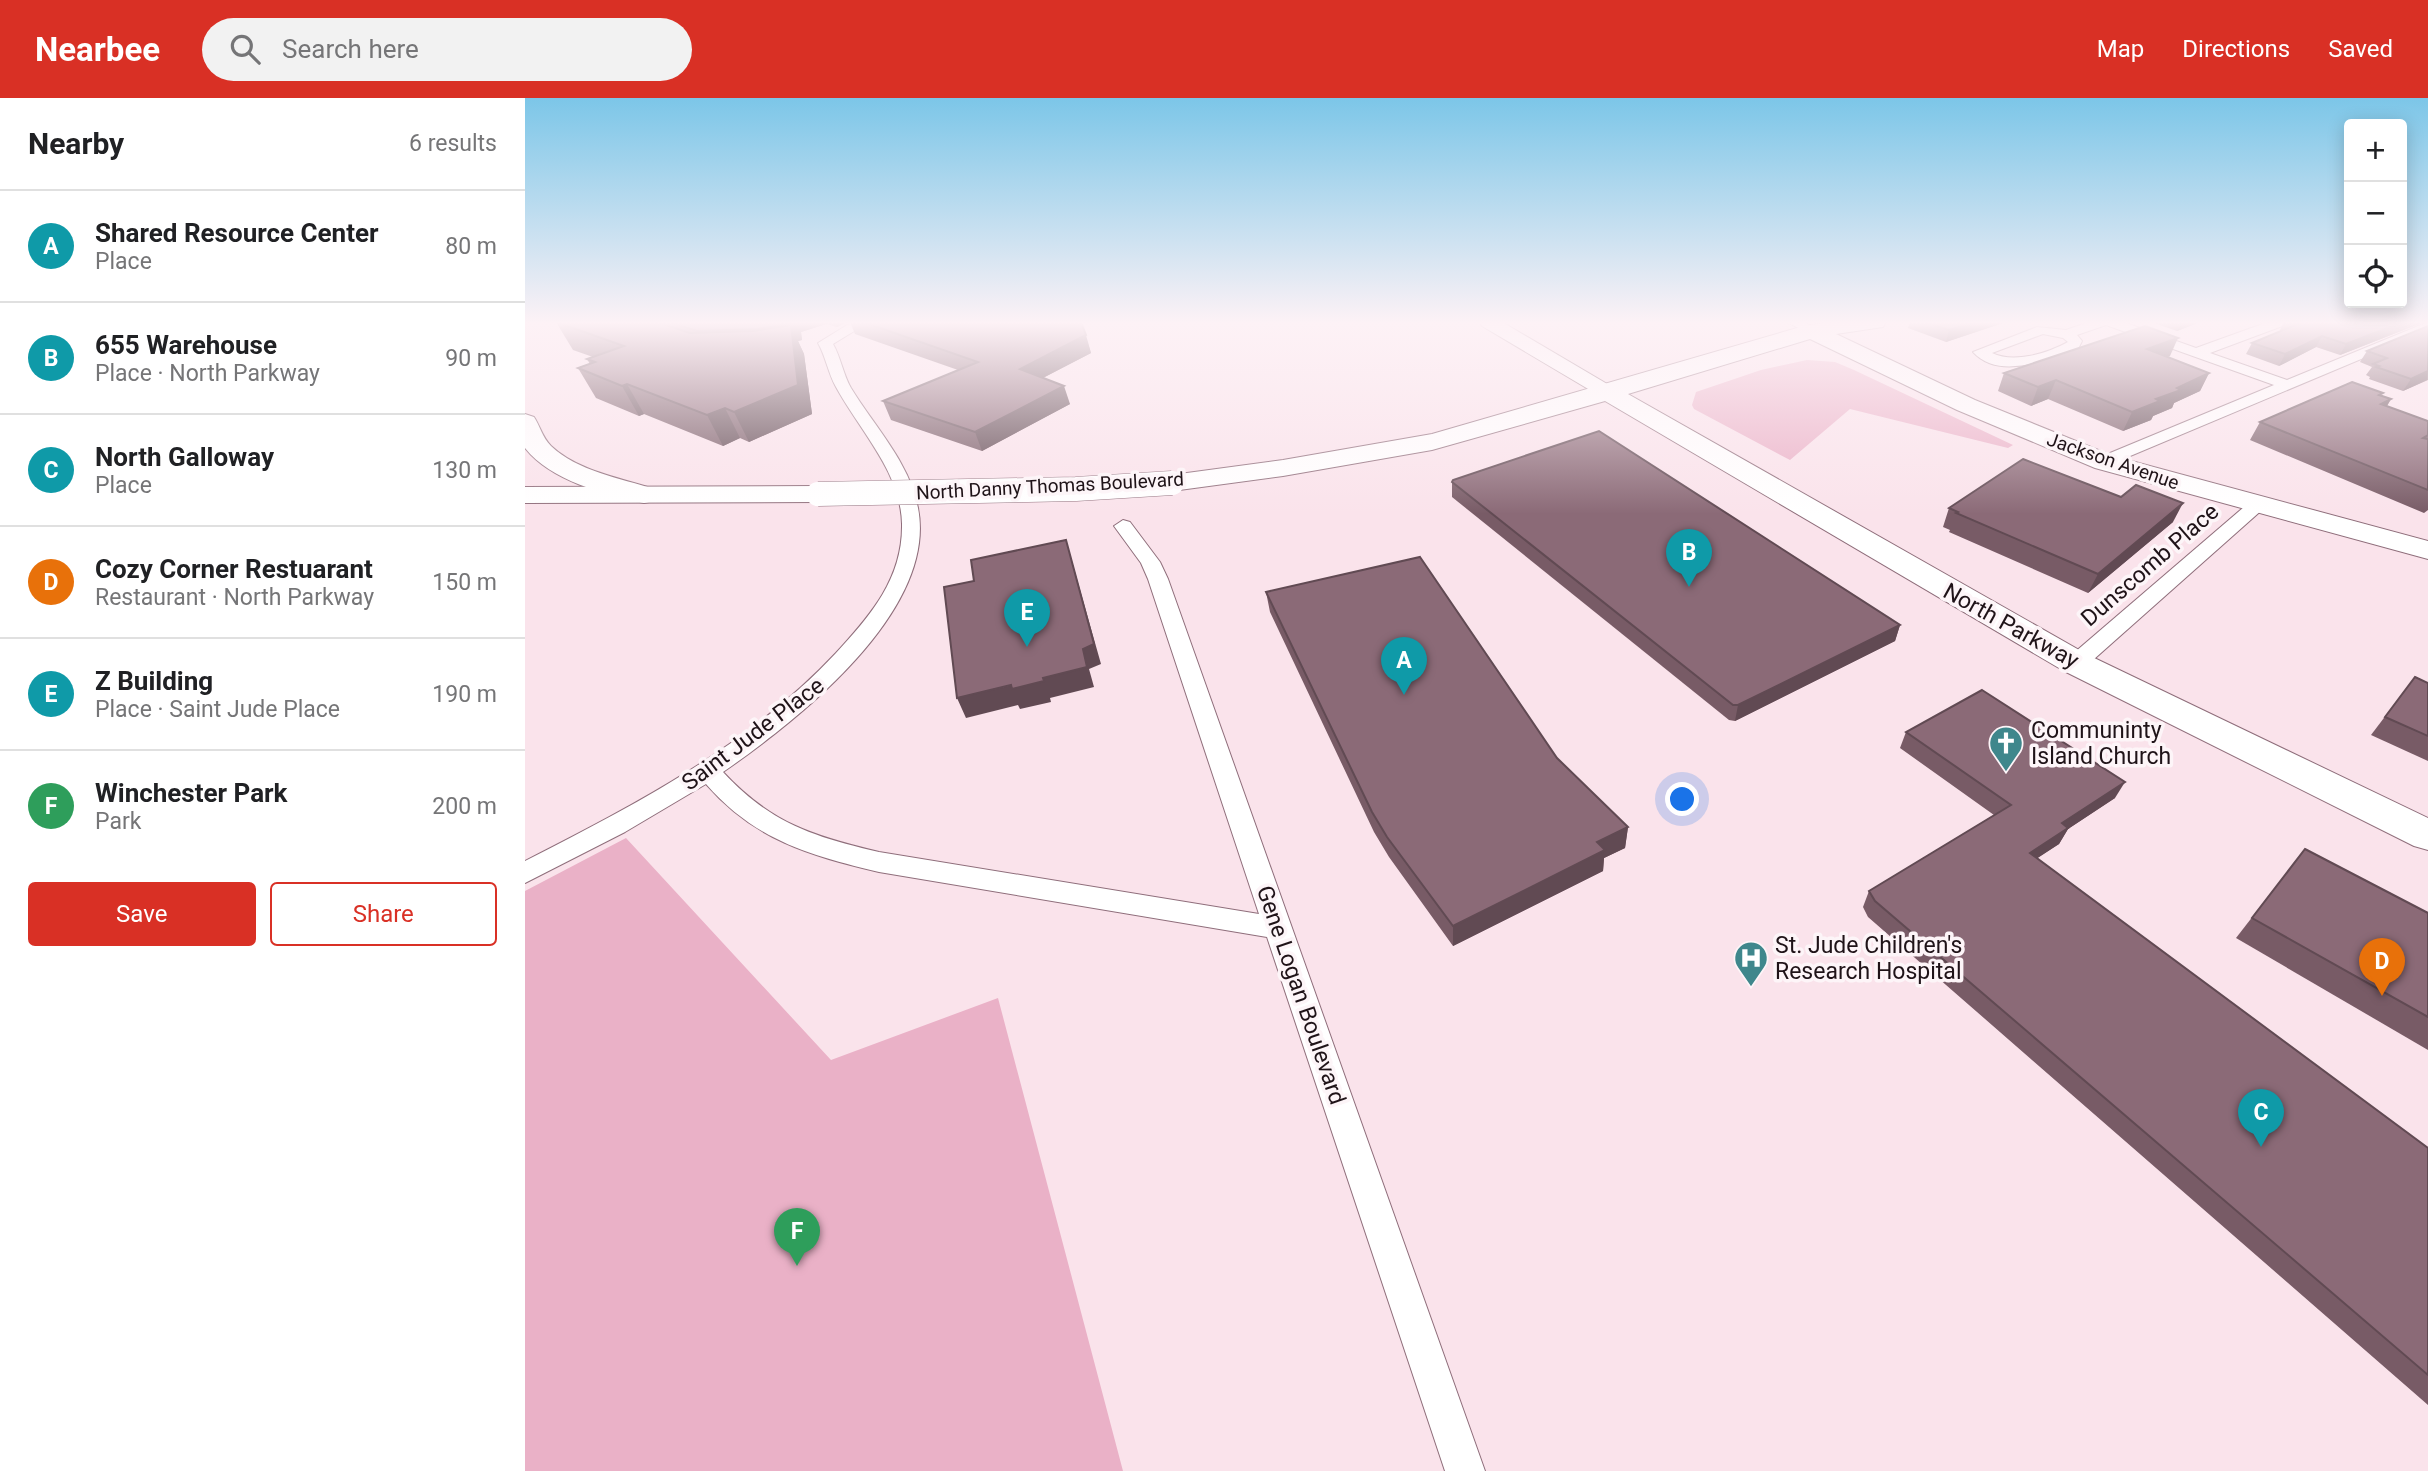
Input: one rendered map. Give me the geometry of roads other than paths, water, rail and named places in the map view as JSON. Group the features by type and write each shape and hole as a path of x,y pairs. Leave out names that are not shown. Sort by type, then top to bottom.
{"main road":[{"path":"1597,386 1607,392"},
{"name":"North Danny Thomas Boulevard","path":"525,495 818,494 1076,489 1172,483 1283,468 1432,442 1625,386"},
{"name":"Jackson Avenue","path":"1932,386 1977,409 2104,462 2428,550"},
{"name":"North Parkway","path":"1607,392 2076,663 2428,835"},
{"path":"525,422 528,435 545,456 559,465 644,495"}],"street":[{"name":"Saint Jude Place","path":"525,873 709,772 793,709 829,677 894,599 908,563 912,521 905,494 881,443 843,386"},
{"path":"2104,462 2284,386"},
{"name":"Dunscomb Place","path":"2076,663 2257,505"},
{"name":"Gene Logan Boulevard","path":"1123,526 1150,562 1158,579 1465,1471"},
{"path":"709,772 730,798 781,835 819,849 879,862 1277,928"}],"place":[{"name":"655 Warehouse","path":"1689,587"},
{"name":"Z Building","path":"1027,647"},
{"name":"Shared Resource Center","path":"1404,695"},
{"name":"Communinty Island Church","path":"2006,773"},
{"name":"St. Jude Children's Research Hospital","path":"1751,988"},
{"name":"Cozy Corner Restuarant","path":"2382,996"},
{"name":"North Galloway","path":"2261,1147"},
{"name":"Winchester Park","path":"797,1266"}]}
